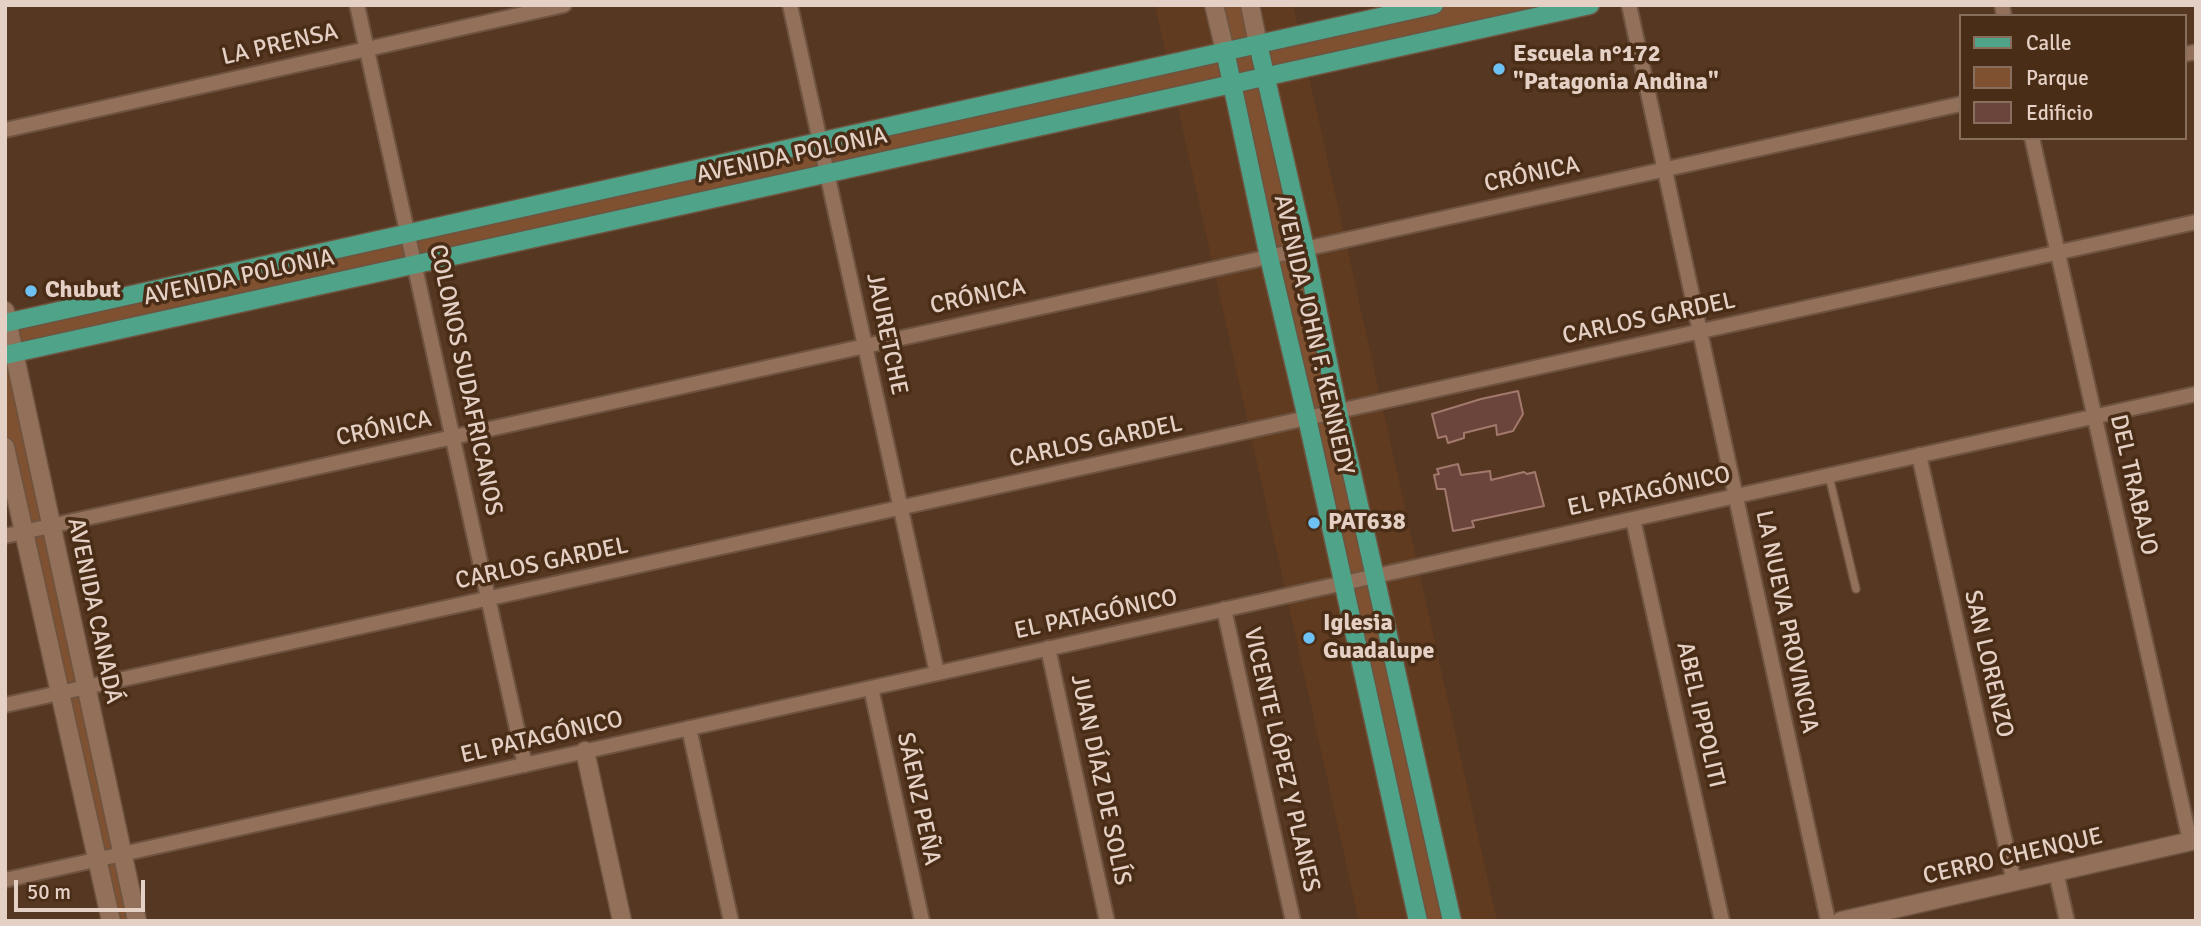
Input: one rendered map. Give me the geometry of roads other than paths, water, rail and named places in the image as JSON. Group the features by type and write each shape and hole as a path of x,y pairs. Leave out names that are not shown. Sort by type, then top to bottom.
{"main road":[{"name":"AVENIDA JOHN F. KENNEDY","path":"1214,5 1419,921"},
{"name":"AVENIDA JOHN F. KENNEDY","path":"1250,5 1306,248 1338,411 1452,921"},
{"name":"AVENIDA POLONIA","path":"6,319 407,234 1434,5"},
{"name":"AVENIDA POLONIA","path":"10,354 1590,5"},
{"name":"AVENIDA CANADÁ","path":"6,319 10,354 137,921"},
{"name":"AVENIDA CANADÁ","path":"5,447 111,921"},
{"path":"585,751 622,921"},
{"name":"CERRO CHENQUE","path":"1841,921 1897,914 2014,882 2193,841"}],"street":[{"name":"COLONOS SUDAFRICANOS","path":"356,5 525,765"},
{"name":"LA PRENSA","path":"5,130 565,5"},
{"name":"JAURETCHE","path":"790,5 937,673"},
{"name":"LA NUEVA PROVINCIA","path":"1629,5 1828,921"},
{"name":"CRÓNICA","path":"5,536 1960,104"},
{"name":"DEL TRABAJO","path":"2032,140 2193,841"},
{"name":"CARLOS GARDEL","path":"5,705 2196,222"},
{"name":"EL PATAGÓNICO","path":"5,880 2196,394"},
{"name":"SAN LORENZO","path":"1919,455 2014,882"},
{"name":"ABEL IPPOLITI","path":"1633,519 1722,921"},
{"name":"VICENTE LÓPEZ Y PLANES","path":"1224,609 1293,921"},
{"name":"JUAN DÍAZ DE SOLÍS","path":"1048,649 1107,921"},
{"name":"SÁENZ PEÑA","path":"871,688 922,921"},
{"path":"689,728 731,921"},
{"path":"2056,872 2067,921"}],"lane":[{"path":"1829,475 1856,589"}],"place":[{"name":"Escuela n°172 \"Patagonia Andina\"","path":"1499,69"},
{"name":"Chubut","path":"31,291"},
{"name":"PAT638","path":"1314,523"},
{"name":"Iglesia Guadalupe","path":"1309,638"}]}
